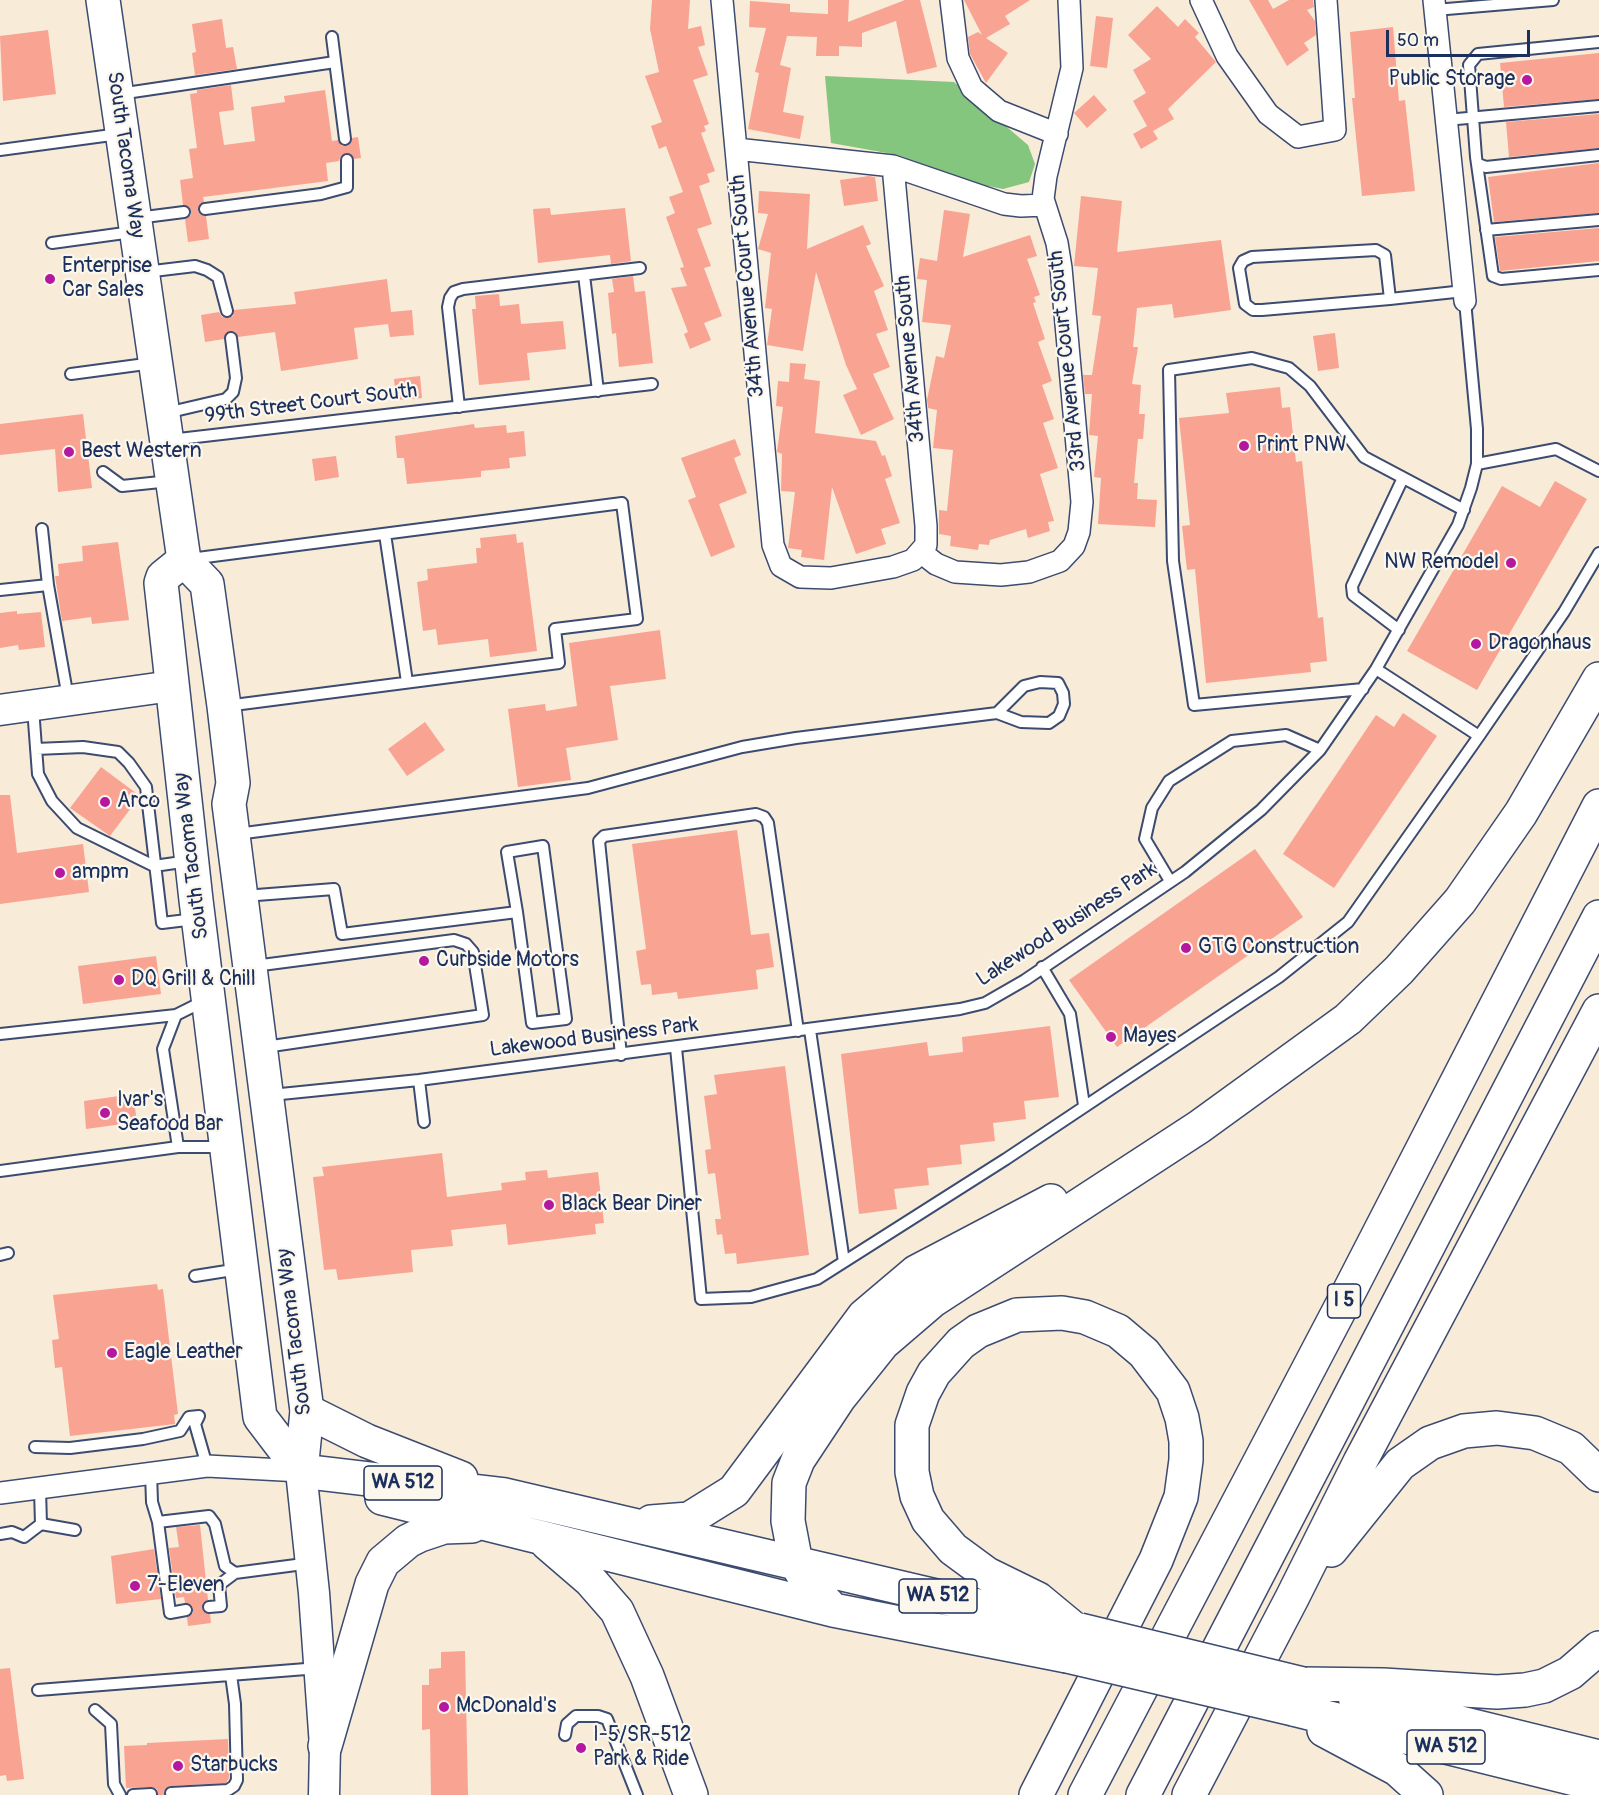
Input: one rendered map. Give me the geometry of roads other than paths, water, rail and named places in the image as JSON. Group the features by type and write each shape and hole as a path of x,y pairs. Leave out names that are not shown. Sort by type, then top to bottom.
{"main road":[{"name":"South Tacoma Way","path":"104,0 184,560 207,584 224,706 233,783 231,819 258,1047 307,1412 301,1471 320,1668 325,1746 324,1795"},
{"name":"South Tacoma Way","path":"184,560 164,577 161,583 198,918 260,1417 301,1471"},
{"path":"833,1610 809,1584 796,1563 788,1521 789,1483 798,1460 839,1398 883,1343 932,1301 1199,1127 1348,1018 1399,970 1460,901 1521,813 1599,679"},
{"path":"0,710 172,686 202,728 210,749 217,787 231,819"},
{"name":"I 5","path":"1085,1795 1351,1288 1599,806"},
{"name":"I 5","path":"1143,1795 1599,917"},
{"path":"1189,1795 1360,1462 1599,1011"},
{"path":"634,1523 689,1519 734,1491 864,1316 916,1272 992,1231 1199,1127"},
{"path":"1036,1795 1056,1760 1160,1550 1181,1497 1186,1441 1182,1418 1173,1391 1144,1353 1118,1331 1085,1317 1062,1312 1017,1315 978,1331 961,1343 934,1373 923,1393 912,1425 912,1472 917,1496 928,1520 953,1549 987,1574 1038,1599 1074,1638"},
{"path":"307,1412 367,1441 505,1495"},
{"path":"1292,1598 1390,1474 1407,1457 1438,1439 1475,1429 1521,1429 1546,1436 1571,1448 1599,1475"},
{"name":"WA 512","path":"301,1471 379,1497 833,1610 1074,1638"},
{"name":"WA 512","path":"301,1471 505,1495 634,1523 796,1563 1298,1696 1599,1785"},
{"path":"325,1746 372,1584 383,1562 408,1541 444,1527 494,1526"},
{"path":"542,1537 590,1580 617,1611 647,1676 691,1795"},
{"path":"1298,1696 1517,1691 1544,1686 1562,1678 1579,1667 1599,1648"},
{"path":"1298,1696 1332,1735 1398,1769 1426,1795"},
{"name":"WA 512","path":"1298,1696 1599,1757"},
{"path":"1203,1795 1220,1736"}],"street":[{"name":"34th Avenue Court South","path":"722,0 772,540 776,558 784,570 800,577 831,578 900,565 922,553"},
{"path":"951,0 958,58 972,88 981,98 1005,114 1057,134"},
{"name":"33rd Avenue Court South","path":"922,553 936,564 955,572 1001,575 1029,572 1060,561 1074,546 1082,518 1060,262 1044,205 1046,176 1072,68 1069,0"},
{"path":"1202,0 1227,56 1268,114 1298,137 1335,130 1326,0"},
{"path":"1435,5 1464,296"},
{"path":"736,149 893,165 1004,204 1025,207 1044,205"},
{"name":"34th Avenue South","path":"893,165 926,526 926,543 922,553"},
{"path":"0,1493 40,1490 207,1467 301,1471"}],"lane":[{"path":"1435,5 1553,0"},
{"path":"332,37 345,139"},
{"path":"1599,42 1478,54 1469,65 1478,164 1493,276 1501,279 1599,270"},
{"path":"116,94 335,62"},
{"path":"1446,120 1599,106"},
{"path":"0,150 122,134"},
{"path":"1478,164 1486,167 1599,155"},
{"path":"205,209 321,194 347,187 347,160"},
{"path":"52,243 184,212"},
{"path":"1486,230 1599,220"},
{"path":"1390,299 1385,255 1376,250 1252,257 1243,261 1239,268 1245,304 1252,310 1390,299 1464,296"},
{"path":"142,273 195,266 207,270 218,277 227,311"},
{"path":"459,407 448,307 451,295 463,289 640,268"},
{"path":"584,275 598,391"},
{"name":"Lakewood Business Park","path":"265,1095 419,1080 810,1030 976,1006 1009,990 1170,881 1241,828 1282,791 1320,750 1363,689 1399,630 1464,510 1477,464 1476,417 1464,296"},
{"path":"165,427 226,399 233,392 236,378 231,338"},
{"path":"1363,689 1194,705 1173,561 1169,370 1252,358 1289,368 1310,386 1364,457 1464,510"},
{"path":"71,374 156,362"},
{"name":"99th Street Court South","path":"165,427 459,407 652,384"},
{"path":"1477,464 1556,449 1599,471"},
{"path":"104,471 122,486 173,481"},
{"path":"1399,630 1353,595 1352,586 1403,478"},
{"path":"184,560 622,503 637,619 555,629 559,663 224,706"},
{"path":"42,529 48,585 68,701"},
{"path":"385,534 407,682"},
{"path":"676,1048 701,1299 751,1297 817,1279 1006,1159 1279,977 1348,922 1564,612 1599,553"},
{"path":"0,590 48,585"},
{"path":"1376,669 1479,736"},
{"path":"231,819 588,788 742,747 997,713 1021,722 1049,723 1059,716 1064,704 1063,693 1058,683 1040,682 1024,686 997,713"},
{"path":"33,706 38,774 52,801 77,828 154,866 192,860"},
{"path":"1170,881 1145,839 1152,808 1169,781 1232,741 1286,735 1320,750"},
{"path":"36,749 83,747 118,752 129,763 146,787 162,923 198,918"},
{"path":"621,1055 599,841 604,836 756,814 764,817 768,823 798,1031"},
{"path":"543,846 566,1019 532,1023 517,912 507,852 543,846"},
{"path":"241,896 334,889 342,934 517,912"},
{"path":"249,967 454,940 466,944 473,952 483,1015 258,1047"},
{"path":"1042,968 1070,1014 1084,1105"},
{"path":"0,1034 176,1015 209,998"},
{"path":"176,1015 163,1049 178,1147"},
{"path":"810,1030 844,1262"},
{"path":"419,1080 424,1122"},
{"path":"0,1171 178,1147 227,1147"},
{"path":"195,1276 243,1269"},
{"path":"35,1448 70,1448 143,1439 180,1431 189,1418 199,1416 195,1424 207,1467"},
{"path":"151,1473 152,1502 158,1522 170,1613 186,1610"},
{"path":"40,1490 41,1524"},
{"path":"158,1522 209,1516 215,1524 225,1566 235,1573"},
{"path":"0,1534 12,1532 24,1537 41,1524 75,1530"},
{"path":"209,1607 221,1606 219,1585 235,1573 311,1563"},
{"path":"38,1690 320,1668"},
{"path":"171,1793 228,1790 234,1786 237,1780 235,1704 231,1675"},
{"path":"95,1710 111,1724 114,1784 120,1795"},
{"path":"565,1735 567,1724 576,1716 598,1716 607,1719 637,1795"},
{"path":"133,1795 151,1794"}],"place":[{"name":"Public Storage","path":"1527,80"},
{"name":"Enterprise Car Sales","path":"50,279"},
{"name":"Print PNW","path":"1244,446"},
{"name":"Best Western","path":"69,452"},
{"name":"NW Remodel","path":"1511,563"},
{"name":"Dragonhaus","path":"1476,644"},
{"name":"Arco","path":"105,802"},
{"name":"ampm","path":"60,873"},
{"name":"GTG Construction","path":"1186,948"},
{"name":"Curbside Motors","path":"424,961"},
{"name":"DQ Grill & Chill","path":"119,980"},
{"name":"Mayes","path":"1111,1037"},
{"name":"Ivar's Seafood Bar","path":"105,1113"},
{"name":"Black Bear Diner","path":"549,1205"},
{"name":"Eagle Leather","path":"112,1353"},
{"name":"7-Eleven","path":"135,1586"},
{"name":"McDonald's","path":"444,1707"},
{"name":"I-5/SR-512 Park & Ride","path":"581,1748"},
{"name":"Starbucks","path":"178,1766"}]}
